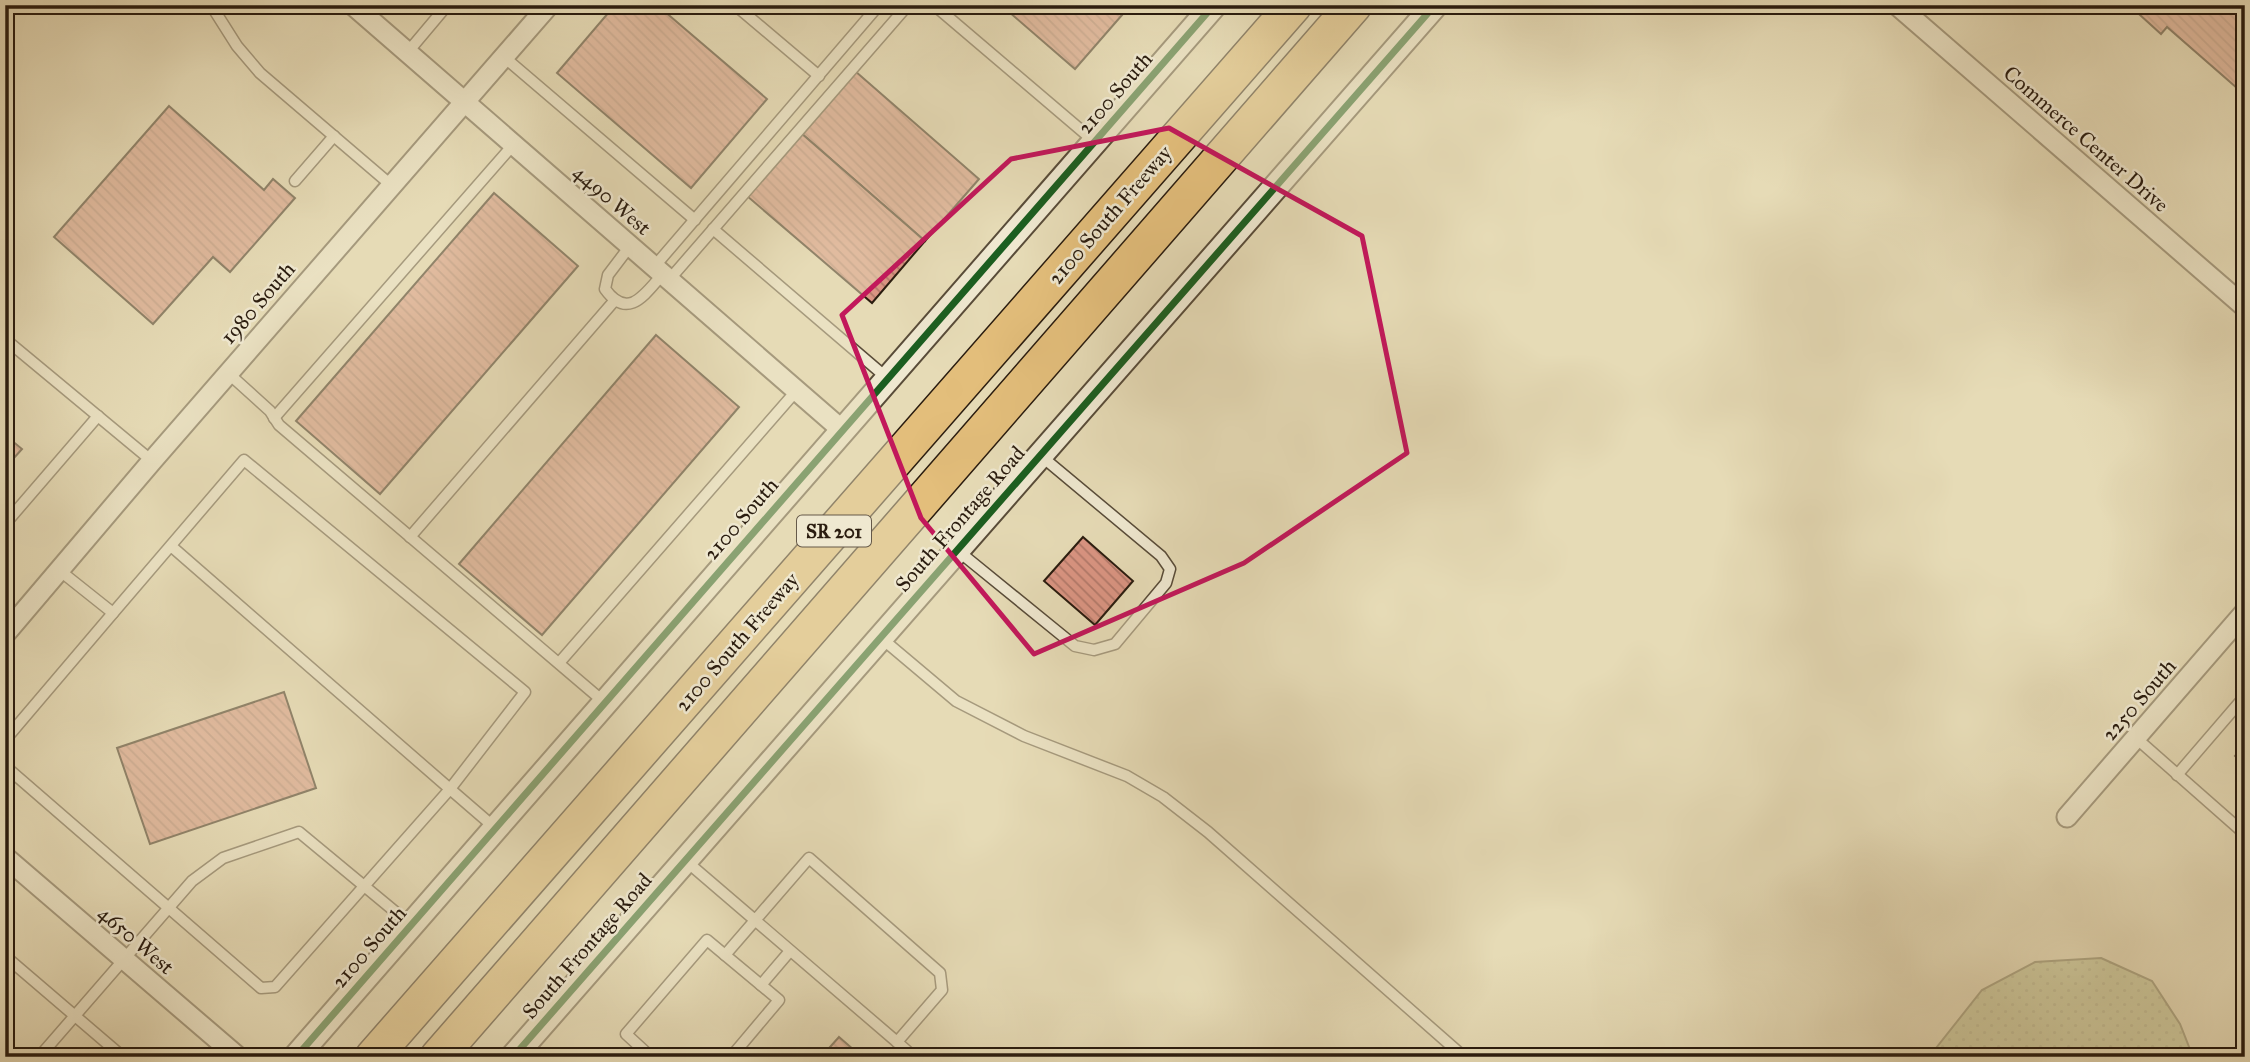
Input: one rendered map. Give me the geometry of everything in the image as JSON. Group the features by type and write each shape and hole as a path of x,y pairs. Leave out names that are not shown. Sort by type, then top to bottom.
{"highway":[{"name":"2100 South Freeway","path":"373,1057 1294,5"},
{"name":"SR 201","path":"438,1057 1354,5"}],"street":[{"name":"4490 West","path":"353,5 842,430"},
{"name":"1980 South","path":"5,634 549,5"},
{"name":"2100 South","path":"296,1057 1214,5"},
{"name":"South Frontage Road","path":"513,1057 1435,5"},
{"name":"Commerce Center Drive","path":"1897,5 2245,307"},
{"name":"2250 South","path":"2067,817 2245,612"},
{"name":"4650 West","path":"5,857 237,1057"}],"lane":[{"path":"211,5 237,46 260,73 391,185"},
{"path":"407,53 444,9 440,5"},
{"path":"735,5 819,76"},
{"path":"662,274 695,220 879,5"},
{"path":"630,246 606,281 606,289 615,300 624,304 641,299 662,274 713,229 908,5"},
{"path":"934,5 1095,142"},
{"path":"504,57 695,220"},
{"path":"295,180 334,136"},
{"path":"274,418 513,145"},
{"path":"713,229 888,378"},
{"path":"410,537 615,300"},
{"path":"5,339 152,461"},
{"path":"228,373 279,425 605,702"},
{"path":"559,663 797,390"},
{"path":"5,524 98,416"},
{"path":"957,550 1075,646 1094,650 1115,644 1166,583 1170,569 1161,556 1040,454"},
{"path":"5,740 244,460 525,692 450,789 275,987 261,988 170,906 5,766"},
{"path":"171,546 495,828"},
{"path":"59,570 113,613"},
{"path":"880,637 956,701 979,715 1127,776 1163,797 1208,832 1464,1057"},
{"path":"2177,775 2245,696"},
{"path":"2136,738 2245,834"},
{"path":"40,1057 192,881 223,858 299,832 411,925"},
{"path":"725,955 808,858 940,973 942,990 897,1042"},
{"path":"686,860 914,1057"},
{"path":"651,1057 626,1034 707,940 779,1000 731,1057"},
{"path":"761,985 790,951"},
{"path":"5,956 123,1057"}],"highlighted area":[{"path":"1169,128 1362,236 1407,453 1244,563 1034,654 921,518 842,315 1011,159"}],"green space":[{"path":"2101,958 2152,981 2180,1024 2193,1057 1929,1057 1982,990 2035,962"}],"building":[{"path":"615,5 657,5 767,99 691,188 557,73"},
{"path":"1001,5 1127,5 1129,7 1075,69"},
{"path":"2129,5 2245,5 2245,95 2167,27 2161,34"},
{"path":"855,71 979,179 925,241 801,133"},
{"path":"169,106 264,190 273,179 295,198 230,272 213,257 153,324 54,237"},
{"path":"801,133 925,241 872,303 747,196"},
{"path":"494,193 578,266 380,494 296,421"},
{"path":"656,335 739,407 542,635 459,564"},
{"path":"5,435 22,449 5,468"},
{"path":"1083,537 1133,581 1095,625 1044,581"},
{"path":"284,692 316,788 150,844 117,748"},
{"path":"2245,745 2245,765 2235,756"},
{"path":"839,1037 862,1057 818,1057"}],"cycle path":[{"path":"296,1057 1214,5"},
{"path":"513,1057 1435,5"}]}
